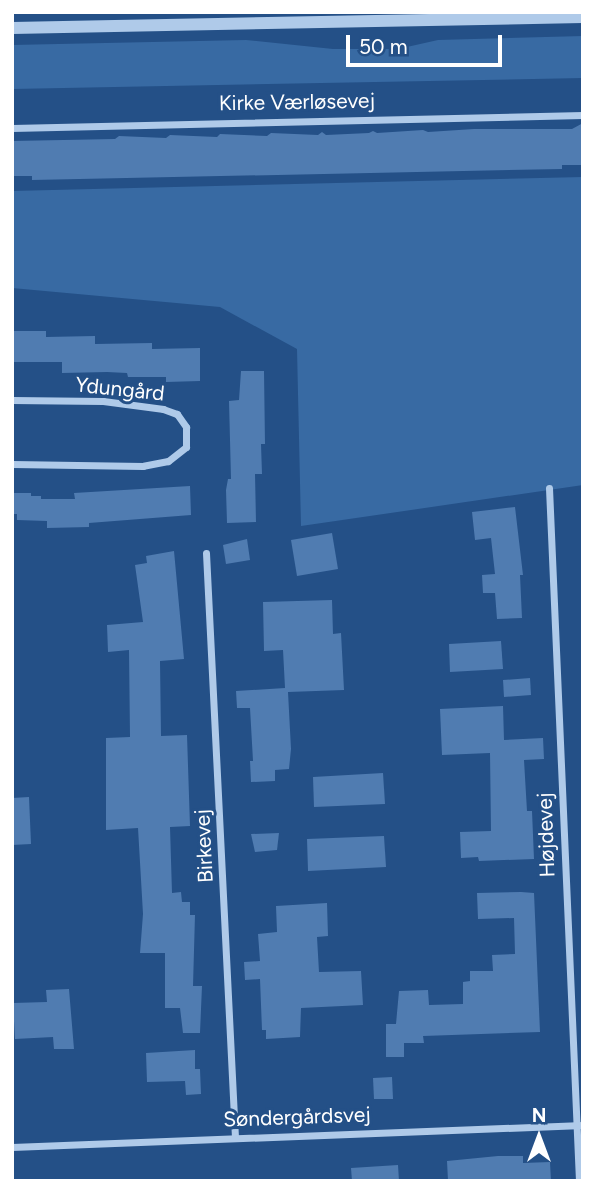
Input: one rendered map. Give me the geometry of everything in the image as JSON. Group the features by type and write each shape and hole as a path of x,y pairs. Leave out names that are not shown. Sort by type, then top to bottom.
{"street":[{"path":"12,28 583,17"},
{"name":"Kirke Værløsevej","path":"12,128 583,115"},
{"name":"Ydungård","path":"12,400 103,401 163,409 177,414 186,427 186,447 169,461 143,466 12,464"},
{"name":"Højdevej","path":"549,488 579,1124 579,1181"},
{"name":"Birkevej","path":"206,553 236,1137"},
{"name":"Søndergårdsvej","path":"12,1147 579,1124"}],"shaded area":[{"path":"583,36 583,78 12,89 12,45 246,40 333,49 398,49 438,40"},
{"path":"583,177 583,485 301,526 297,349 220,307 12,288 12,191"}],"building":[{"path":"583,123 583,165 562,165 562,169 32,180 32,176 12,176 12,141 115,139 119,136 166,138 170,135 217,137 220,134 267,136 271,133 318,135 322,132 326,135 373,131 572,129"},
{"path":"12,331 46,331 46,337 95,336 95,344 152,343 152,349 200,348 200,381 166,382 166,377 128,377 127,373 62,373 62,362 12,362"},
{"path":"241,371 264,371 265,444 261,444 262,474 255,474 256,522 227,523 226,490 228,479 231,479 229,401 239,400"},
{"path":"190,486 191,515 89,523 89,527 47,528 47,521 17,520 17,514 12,514 12,493 31,493 31,496 41,496 41,499 75,499 74,493"},
{"path":"515,507 523,575 520,575 522,618 497,619 495,593 483,593 482,575 495,574 491,538 475,540 472,512"},
{"path":"332,533 338,569 297,576 291,540"},
{"path":"247,539 250,560 226,564 223,545"},
{"path":"174,551 184,659 160,661 161,736 187,735 190,826 170,827 172,893 181,892 182,902 190,902 190,915 195,915 193,986 202,986 200,1033 183,1033 180,1008 165,1008 165,953 140,953 143,914 138,828 106,830 106,738 130,737 129,650 108,652 107,625 143,622 135,565 147,563 146,556"},
{"path":"332,600 333,634 341,633 344,690 288,692 291,749 289,769 275,770 275,781 251,782 250,761 253,761 250,708 237,708 236,691 285,688 283,650 264,651 263,602"},
{"path":"501,641 503,669 450,672 449,644"},
{"path":"530,678 531,695 504,697 503,680"},
{"path":"503,706 504,740 543,738 544,759 524,760 527,811 532,811 534,859 479,861 478,857 461,858 460,832 491,831 490,753 442,755 440,709"},
{"path":"383,773 385,804 314,807 313,777"},
{"path":"29,797 31,844 12,845 12,798"},
{"path":"279,833 277,850 255,852 251,834"},
{"path":"384,836 386,867 308,871 307,839"},
{"path":"477,893 534,893 540,1032 423,1036 424,1043 404,1043 404,1057 386,1057 386,1024 396,1024 399,991 428,990 429,1005 463,1004 463,982 470,981 470,971 493,971 492,955 515,954 514,918 478,919"},
{"path":"327,903 328,936 317,937 319,972 361,971 363,1005 301,1008 300,1037 266,1039 266,1030 262,1030 260,979 245,980 244,962 260,961 258,934 277,932 276,906"},
{"path":"69,989 74,1049 54,1049 53,1037 15,1039 13,1003 47,1002 46,990"},
{"path":"195,1050 195,1069 200,1069 201,1094 186,1095 185,1081 147,1082 146,1053"},
{"path":"392,1077 393,1099 374,1099 373,1078"},
{"path":"523,1156 523,1163 550,1162 551,1181 448,1181 447,1161"},
{"path":"398,1165 399,1181 352,1181 351,1168"}]}
